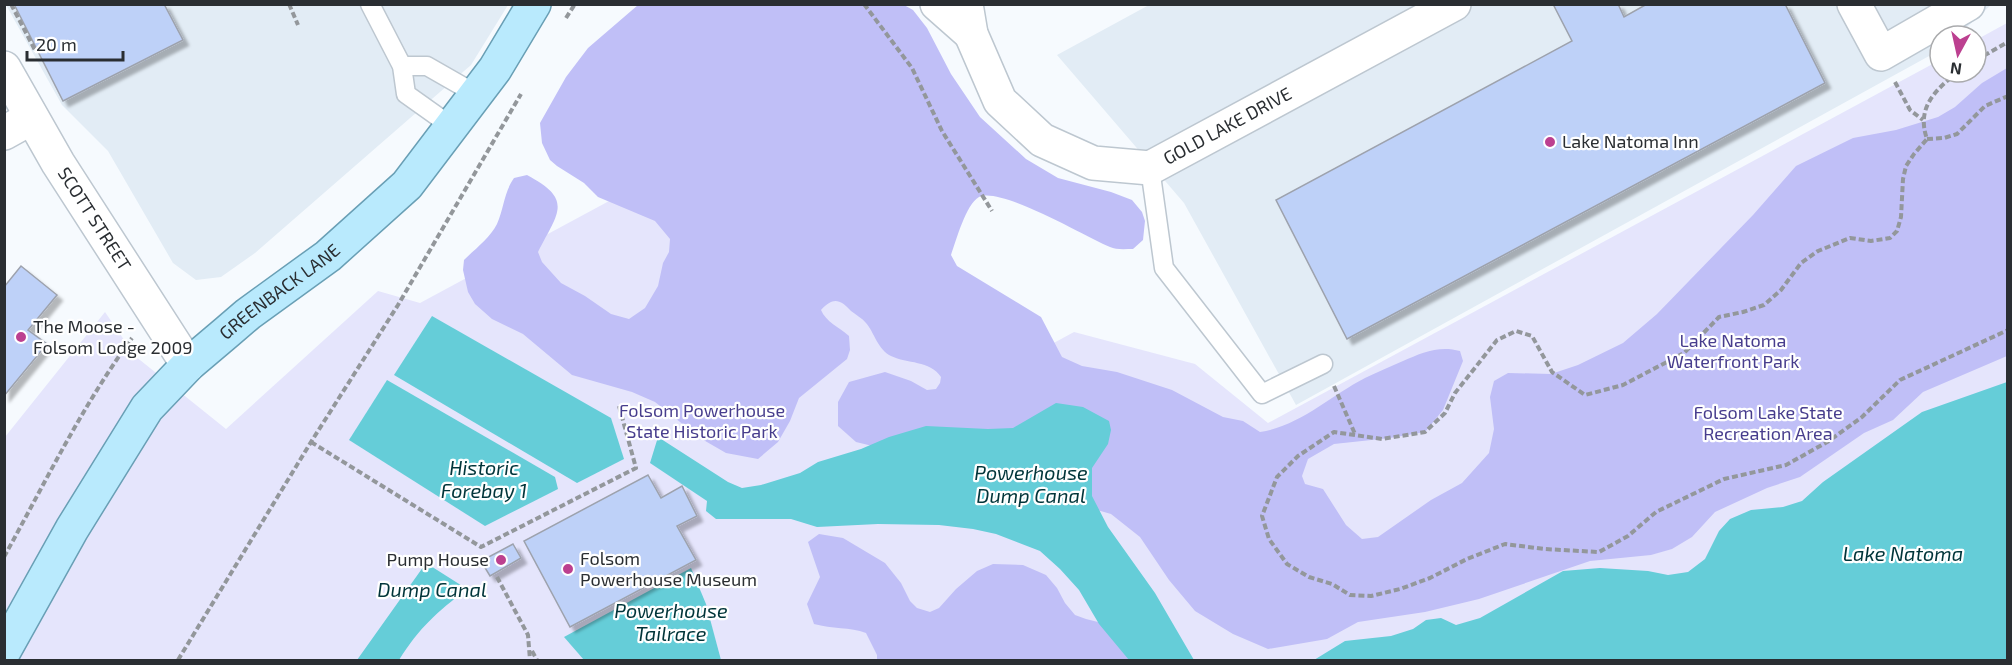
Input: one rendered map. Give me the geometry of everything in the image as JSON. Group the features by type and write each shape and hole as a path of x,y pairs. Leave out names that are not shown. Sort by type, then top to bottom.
{"main road":[{"name":"GREENBACK LANE","path":"4,651 72,529 147,408 188,365 248,314 328,256 407,185 495,69 534,4"}],"street":[{"name":"GOLD LAKE DRIVE","path":"937,4 969,19 1000,102 1042,140 1093,163 1150,168 1454,4"},
{"path":"1854,4 1881,54 1968,4"},
{"name":"SCOTT STREET","path":"4,68 18,125 188,365"}],"lane":[{"path":"370,4 402,66 406,94 451,126"},
{"path":"402,66 427,66 476,94"},
{"path":"1150,168 1164,268 1262,394 1323,364"}],"path":[{"path":"11,4 41,62"},
{"path":"289,4 298,25"},
{"path":"561,25 575,4"},
{"path":"864,4 912,68 942,131 992,211"},
{"path":"1988,53 2007,42"},
{"path":"1881,54 1910,110 1923,120"},
{"path":"1927,139 1923,129 1923,120 1927,105 1933,95 1945,84"},
{"path":"178,660 318,430 398,305 526,85"},
{"path":"2007,96 1985,106 1957,134 1944,138 1927,139 1914,154 1906,166 1903,179 1901,217 1897,231 1890,238 1871,241 1850,238 1818,250 1801,263 1781,290 1764,305 1719,317 1684,353 1623,385 1585,395 1552,372 1532,336 1515,331 1497,340 1455,393 1445,413 1425,432 1382,439 1334,432 1298,456 1277,477 1262,516 1269,539 1287,564 1310,577 1332,584 1350,595 1371,596 1400,589 1505,544 1599,552 1628,536 1656,512 1724,479 1786,465 1829,441 1862,417 1900,380 2007,330"},
{"path":"4,557 57,458 134,336"},
{"path":"1339,400 1355,435"},
{"path":"311,442 481,547 636,468 619,406"},
{"path":"497,577 525,629 530,648 530,660"},
{"path":"530,648 537,660"}],"shaded area":[{"path":"6,5 508,5 471,65 255,253 221,277 196,280 173,263 108,151 62,105"},
{"path":"1149,5 1991,5 1970,24 1928,24 1928,57 1296,405 1184,203 1057,55"}],"green space":[{"path":"638,5 904,5 913,10 927,28 951,74 980,117 1026,159 1058,178 1132,200 1142,212 1145,221 1143,240 1133,249 1121,249 1112,248 1043,214 1005,199 990,196 979,197 970,207 951,255 957,266 1041,317 1062,357 1082,366 1117,372 1172,390 1223,417 1243,421 1260,432 1288,424 1365,378 1417,355 1437,349 1460,351 1463,361 1443,410 1425,432 1334,444 1308,459 1302,476 1305,484 1323,489 1346,525 1362,539 1378,537 1431,500 1462,483 1489,453 1494,429 1490,397 1494,381 1508,373 1551,374 1578,365 1623,343 1657,314 1753,215 1796,166 1853,138 1896,130 1938,117 1955,107 1981,84 1988,84 1988,79 2007,68 2007,356 1923,392 1893,420 1864,433 1800,477 1767,488 1715,512 1692,537 1672,549 1651,555 1590,561 1479,599 1425,612 1358,622 1327,639 1268,649 1233,634 1195,611 1169,580 1140,537 1111,514 856,442 838,426 838,402 849,382 885,372 911,381 927,390 936,389 941,377 925,365 891,356 879,345 864,321 840,302 833,301 821,310 829,321 849,336 850,350 847,359 799,398 778,442 758,459 726,453 700,438 655,402 632,392 572,375 523,334 492,319 475,304 468,292 463,270 464,260 494,229 514,178 527,175 542,184 556,200 558,208 556,217 538,252 542,262 561,283 611,314 629,319 645,308 658,286 663,263 669,252 670,239 655,221 598,197 584,183 550,160 542,143 540,123 566,77 588,48"},
{"path":"2007,23 2007,660 5,660 5,437 105,312 135,356 226,429 378,291 420,303 800,98 960,394 1074,332 1195,364 1268,423 1928,66 1928,84 1988,84 1988,33"},
{"path":"819,534 843,538 885,563 901,583 910,601 917,608 930,612 939,608 977,571 993,564 1023,565 1046,575 1075,615 1118,627 1160,660 877,660 877,655 866,633 814,624 807,604 820,577 808,542"}],"water":[{"path":"432,316 611,418 624,459 577,483 394,375"},
{"name":"Historic Forebay 1","path":"387,380 555,477 558,489 485,526 349,440"},
{"name":"Lake Natoma","path":"2007,382 2007,660 1314,660 1345,641 1391,636 1413,629 1426,620 1441,618 1456,625 1480,618 1563,571 1600,568 1648,571 1668,575 1688,572 1705,559 1719,531 1730,519 1751,510 1783,507 1802,501 1823,482 1922,412"},
{"name":"Powerhouse Dump Canal","path":"1056,403 1083,407 1109,421 1111,430 1108,444 1092,468 1092,496 1108,527 1155,593 1194,660 1129,660 1099,624 1079,590 1060,569 1040,551 996,534 939,525 878,524 817,527 791,519 716,519 706,511 707,501 650,463 658,437 728,482 742,488 761,485 800,473 818,462 926,426 1013,428"},
{"name":"Dump Canal","path":"426,563 467,589 429,621 399,660 357,660"},
{"name":"Powerhouse Tailrace","path":"691,568 706,604 721,660 584,660 564,637"}],"building":[{"path":"14,4 164,4 183,40 63,101"},
{"name":"Lake Natoma Inn","path":"1553,4 1618,4 1624,17 1647,4 1785,4 1825,83 1347,339 1276,200 1572,41"},
{"name":"The Moose - Folsom Lodge 2009","path":"21,266 57,295 28,330 47,344 4,396 4,287"},
{"path":"648,475 661,498 682,486 697,516 677,526 696,560 570,627 524,541"},
{"name":"Pump House","path":"513,544 521,558 490,576 481,561"}],"place":[{"name":"Lake Natoma Inn","path":"1550,142"},
{"name":"The Moose - Folsom Lodge 2009","path":"21,337"},
{"name":"Pump House","path":"501,560"},
{"name":"Folsom Powerhouse Museum","path":"568,569"}],"park label":[{"name":"Lake Natoma Waterfront Park","path":"1733,351"},
{"name":"Folsom Powerhouse State Historic Park","path":"702,421"},
{"name":"Folsom Lake State Recreation Area","path":"1768,423"}]}
